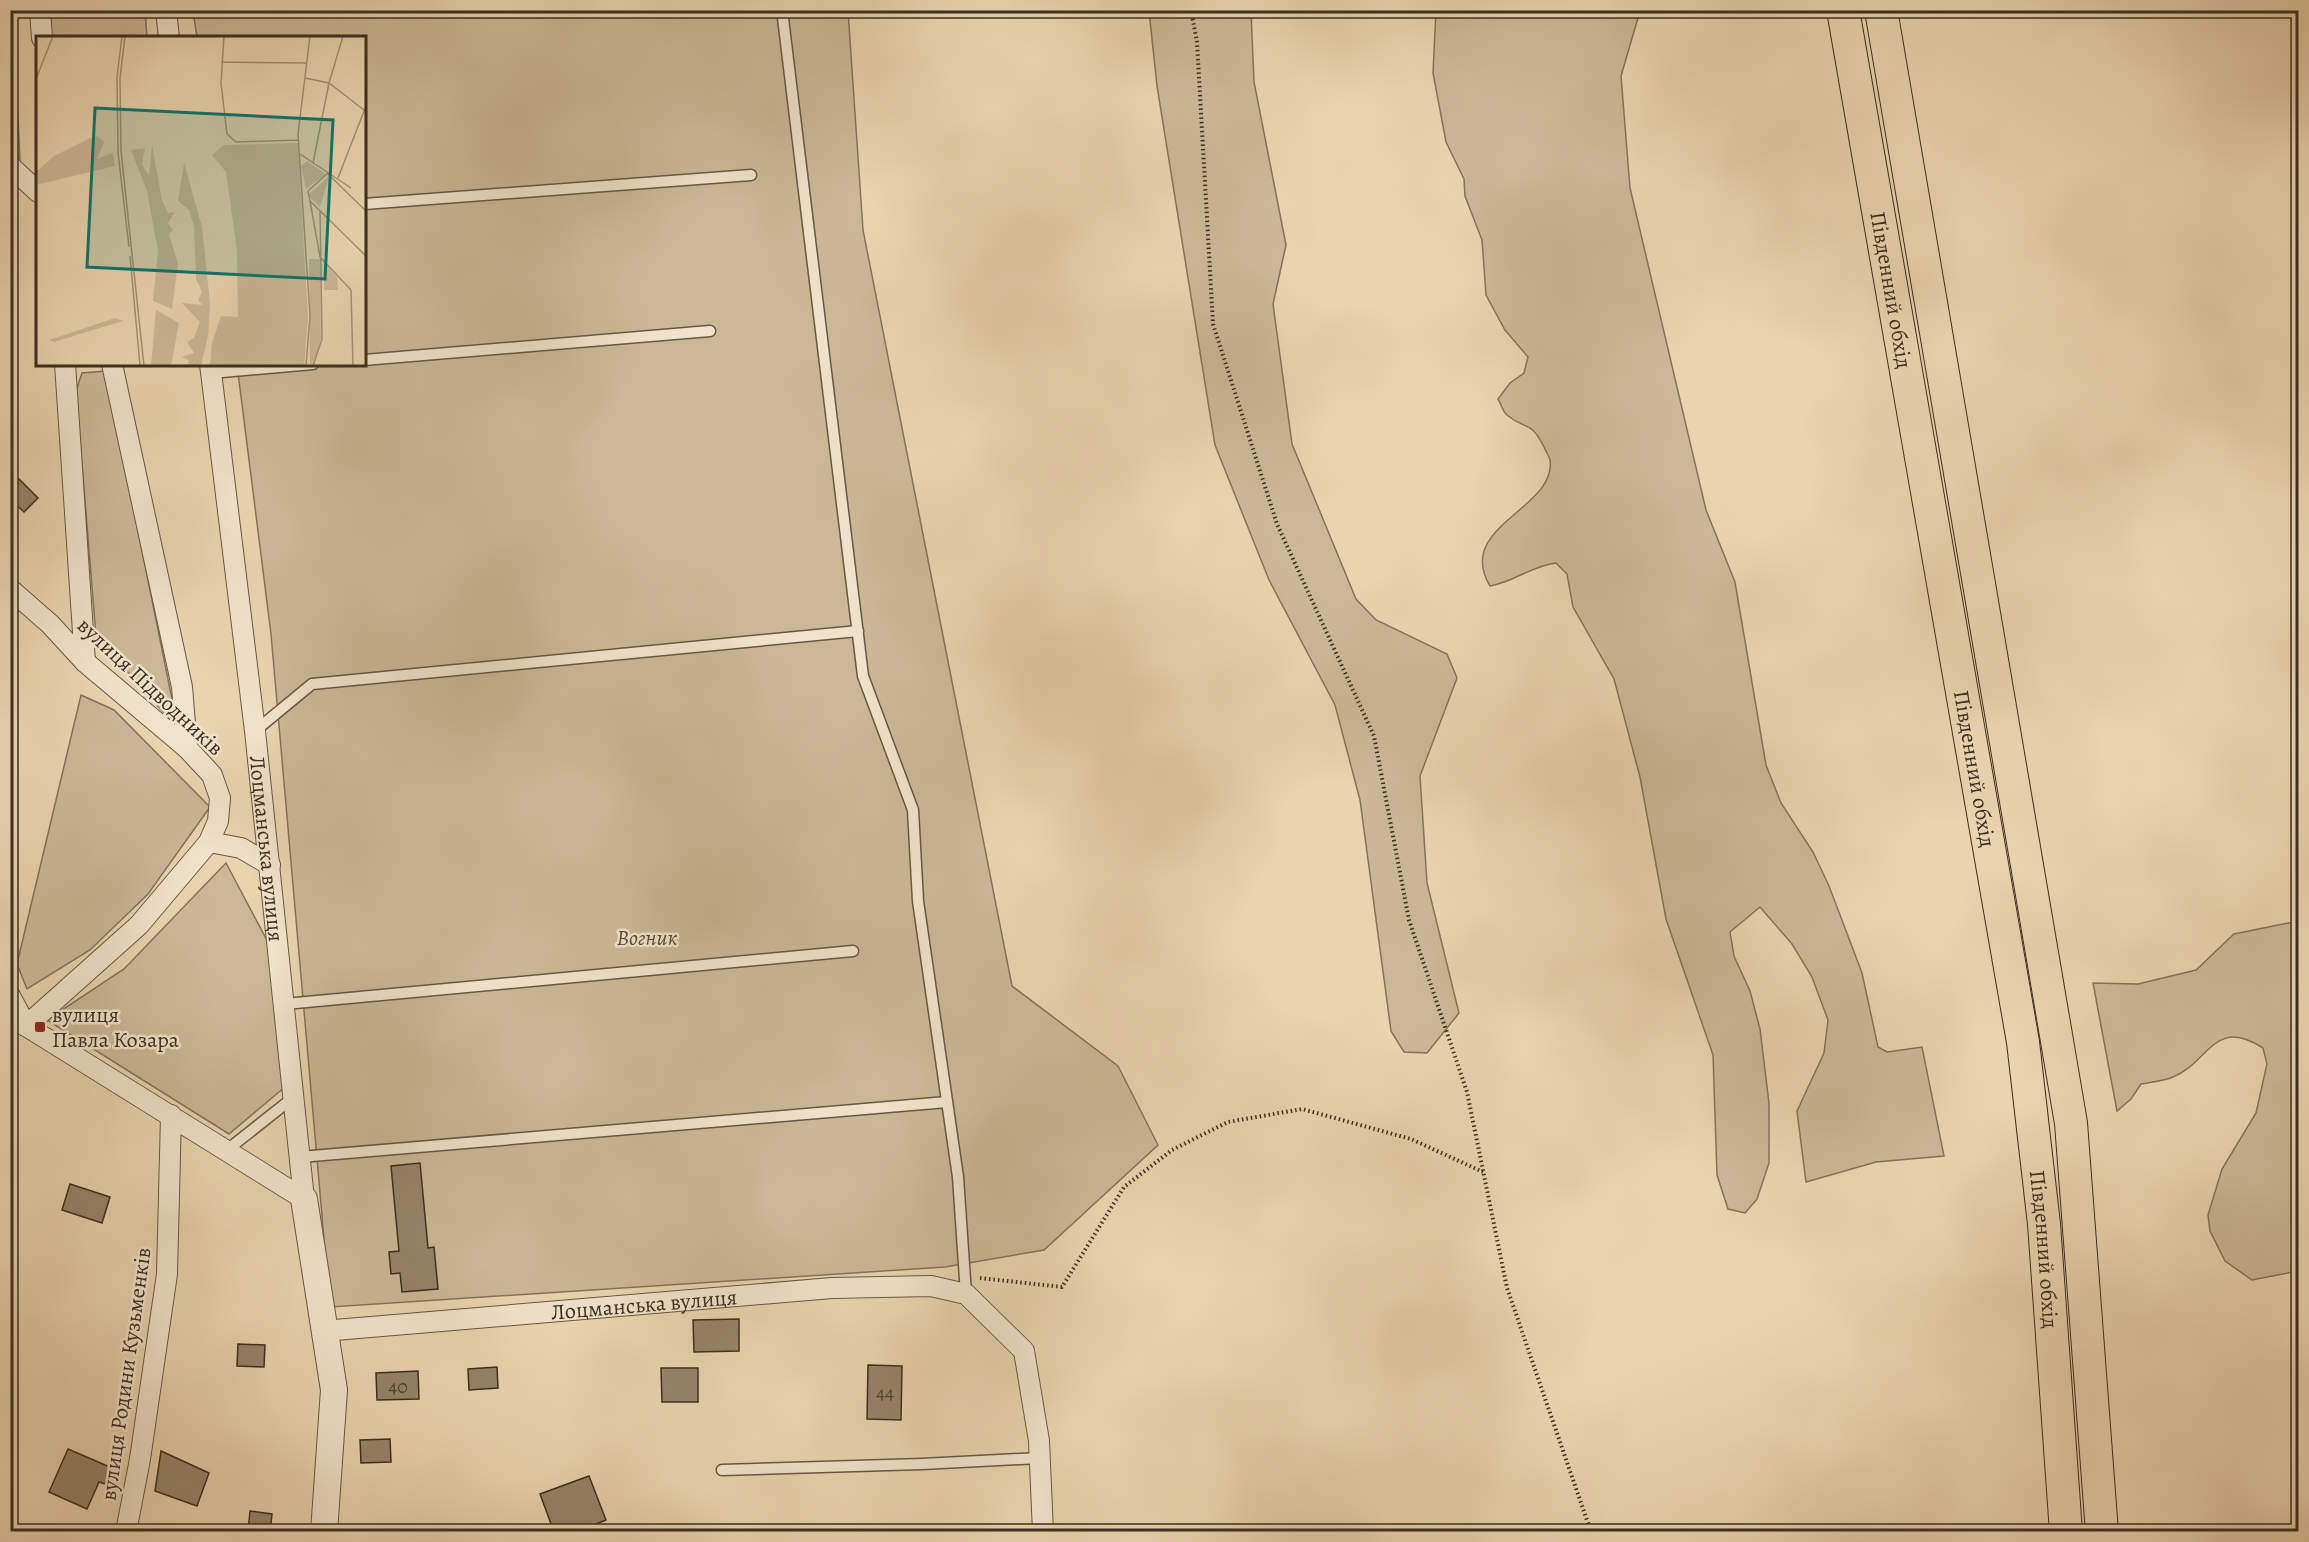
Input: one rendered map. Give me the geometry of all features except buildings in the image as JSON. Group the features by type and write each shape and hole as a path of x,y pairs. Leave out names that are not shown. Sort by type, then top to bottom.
{"main road":[{"name":"Південний обхід","path":"1843,10 2022,1042 2044,1224 2066,1532"},
{"name":"Південний обхід","path":"1881,10 2069,1111 2102,1532"}],"street":[{"path":"40,10 42,36"},
{"path":"166,10 169,36"},
{"path":"10,166 36,190"},
{"path":"65,366 85,662"},
{"path":"112,366 183,687 187,748"},
{"name":"Лоцманська вулиця","path":"210,369 255,731 304,1199 334,1390 324,1532"},
{"name":"вулиця Підводників","path":"10,589 50,624 85,662 187,748 212,775 220,798 218,820 209,842"},
{"path":"18,1022 139,925 209,842 241,848 270,865"},
{"path":"10,996 18,1022 304,1199"},
{"name":"вулиця Родини Кузьменків","path":"126,1532 140,1460 167,1274 171,1115"},
{"path":"965,1285 1024,1351 1040,1458 1043,1532"},
{"name":"Лоцманська вулиця","path":"323,1331 832,1288 965,1285"}],"lane":[{"path":"782,10 863,676 913,810 918,901 958,1177 965,1285"},
{"path":"366,204 752,174"},
{"path":"366,360 710,331"},
{"path":"210,369 272,366"},
{"path":"255,731 312,684 858,631"},
{"path":"285,1004 853,951"},
{"path":"227,1150 294,1096"},
{"path":"300,1157 947,1102"},
{"path":"722,1470 1040,1458"}],"path":[{"path":"1191,10 1197,42 1213,324 1277,524 1374,736 1409,920 1467,1092 1507,1288 1591,1532"},
{"path":"965,1285 1062,1287 1124,1187 1172,1150 1228,1122 1302,1109 1411,1139 1483,1172"}],"green space":[{"path":"10,11 13,11 20,161 11,151"},
{"path":"44,11 145,11 147,36 47,36"},
{"name":"Вогник","path":"193,11 848,11 863,230 1012,986 1118,1066 1158,1145 1044,1250 945,1267 330,1307 271,634 237,366 366,366 366,36 197,36"},
{"path":"1149,11 1251,11 1254,82 1286,245 1273,304 1292,444 1356,599 1376,620 1447,654 1457,678 1420,776 1427,883 1459,1013 1427,1053 1404,1052 1391,1031 1360,800 1335,705 1269,580 1215,445 1157,86"},
{"path":"1436,11 1640,11 1621,76 1630,188 1706,510 1735,582 1766,765 1781,803 1813,852 1829,886 1862,973 1878,1047 1887,1052 1922,1047 1944,1156 1876,1162 1806,1182 1797,1111 1824,1053 1828,1020 1812,977 1792,944 1760,907 1730,932 1734,956 1750,991 1760,1029 1769,1103 1769,1163 1757,1199 1745,1213 1728,1209 1717,1175 1713,1055 1666,919 1640,777 1614,679 1573,607 1567,574 1556,563 1539,567 1490,586 1483,565 1485,548 1495,533 1539,492 1548,477 1550,460 1535,432 1507,415 1498,399 1510,383 1524,373 1528,357 1505,330 1486,295 1482,240 1465,196 1464,179 1446,142 1433,73"},
{"path":"106,371 178,729 96,636 76,391 82,373"},
{"path":"81,695 114,710 210,807 148,894 90,950 27,989 17,964"},
{"path":"226,863 270,946 285,1087 229,1134 47,1020 124,969"},
{"path":"2298,921 2298,1271 2252,1280 2225,1261 2210,1231 2208,1215 2222,1169 2256,1113 2267,1064 2263,1048 2247,1039 2233,1037 2223,1039 2196,1062 2173,1077 2141,1084 2131,1099 2117,1111 2093,983 2138,984 2196,970 2234,934"}],"place":[{"name":"вулиця Павла Козара","path":"40,1027"}]}
